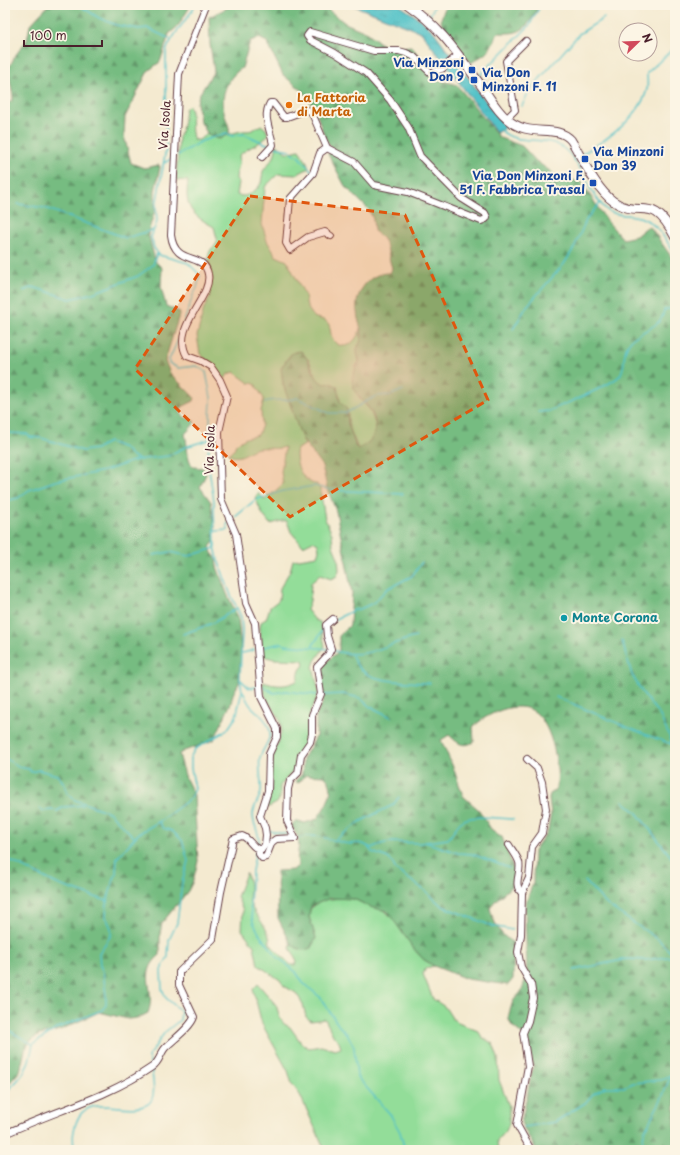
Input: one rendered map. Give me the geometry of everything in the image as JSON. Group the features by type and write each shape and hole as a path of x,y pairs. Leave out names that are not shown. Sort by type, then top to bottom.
{"main road":[{"path":"408,5 434,24 506,119 526,130 538,132 554,131 565,135 571,140 597,183 608,197 613,201 628,207 647,208 658,213 665,219 675,237"}],"street":[{"name":"Via Isola","path":"206,5 179,74 173,168 171,235 174,249 178,253 201,263 208,273 208,284 190,317 182,344 187,356 201,361 211,367 220,380 226,396 219,432 220,494 223,507 236,534 246,603 255,623 261,697 277,729 276,737 269,754 268,791 260,816 266,828 266,840 265,845 259,849"},
{"path":"262,157 273,145 266,118 267,108 270,103 273,103 284,117 306,110 311,111 327,148 354,162 374,185 408,192 481,221 486,220 487,217 484,213 461,198 420,156 408,127 390,100 366,73 335,53 310,40 307,33 318,33 374,51 399,51 406,53 413,56 431,73 442,69 457,56"},
{"path":"506,119 516,110 506,61 526,41"},
{"path":"327,148 320,153 313,173 290,199 286,243 290,250 308,237 316,234 325,232 331,236"},
{"path":"5,1134 51,1114 102,1095 153,1067 158,1062 164,1049 192,1023 194,1017 179,985 179,972 213,939 221,892 233,839 242,836 247,837 254,847 259,849 259,854 262,858 266,857 272,842 276,839 295,838 287,821 288,789 290,780 298,772 300,755 310,742 312,734 312,715 321,694 317,667 328,655 331,649 327,636 326,625 333,619"},
{"path":"527,759 537,768 542,782 546,809 542,833 532,847 530,878 522,892 521,935 518,952 521,967 530,984 532,998 528,1021 523,1033 528,1066 517,1125 531,1150"},
{"path":"509,845 519,861 520,868 517,883 520,891 522,892"}],"highlighted area":[{"path":"250,196 405,215 488,400 290,517 135,369"}],"green space":[{"path":"47,5 191,5 178,26 169,34 160,62 148,71 125,117 124,136 131,163 144,168 159,165 160,167 155,191 155,210 148,233 155,261 162,268 161,287 166,306 180,312 165,361 170,373 195,398 194,401 182,407 180,412 184,417 194,421 194,424 185,434 188,456 193,467 203,468 206,474 200,487 211,502 215,527 214,542 210,547 216,558 217,567 227,594 238,617 241,649 239,683 214,740 179,754 186,779 194,795 198,861 193,881 188,891 162,923 160,934 160,955 153,962 148,976 150,1005 148,1013 138,1018 128,1019 99,1012 60,1030 39,1035 30,1041 25,1050 20,1071 5,1088 5,105 13,100 8,70 15,56 27,40 30,25"},
{"path":"233,5 317,5 327,9 345,23 368,33 388,48 411,46 439,80 457,85 500,138 522,146 536,161 561,179 570,181 580,180 606,220 623,239 636,236 647,227 651,228 675,262 675,1150 536,1150 521,1123 533,1067 529,1045 522,1034 512,1026 509,1020 509,1014 513,1001 521,992 527,975 525,906 533,882 534,851 548,831 551,813 549,799 550,794 556,790 557,781 554,748 546,727 541,718 535,712 528,708 520,707 494,713 473,727 474,742 470,744 460,744 449,735 441,740 453,767 463,796 479,810 491,829 502,837 515,872 512,886 495,901 490,908 493,919 501,933 514,943 513,979 508,985 467,979 434,966 423,959 414,949 387,911 370,907 354,899 330,898 312,906 309,917 316,938 311,948 304,950 291,944 278,918 277,871 293,870 298,866 297,860 299,842 298,837 291,826 295,821 305,823 317,819 329,798 330,786 324,776 306,775 298,783 295,781 302,774 303,759 316,737 316,715 323,702 321,673 326,662 339,651 339,636 350,625 352,593 336,511 327,488 322,466 302,439 283,384 281,368 292,353 301,351 305,355 316,377 320,381 324,384 331,383 337,386 340,402 347,409 348,424 356,447 358,449 369,441 375,431 375,419 368,407 355,392 352,381 359,362 357,350 362,336 357,315 357,305 358,298 364,285 376,276 390,273 392,268 387,247 383,239 374,231 373,219 369,210 345,186 328,154 333,150 325,138 315,109 302,90 283,75 267,42 259,38 250,41 242,68 231,77 225,89 223,102 225,116 229,127 229,134 220,139 207,133 200,121 197,103 199,95 214,71 210,44 209,17"},
{"path":"446,5 530,5 537,9 526,26 513,33 498,33 488,52 471,63 442,25 441,19"},
{"path":"189,105 194,140 199,140 207,133 215,138 251,130 261,125 266,129 268,135 265,138 239,156 236,179 239,182 237,195 248,195 258,188 261,183 263,171 274,157 277,145 287,153 299,150 307,162 309,168 296,175 278,174 265,187 262,224 267,241 276,256 287,261 305,295 307,307 314,317 325,320 328,323 334,341 340,345 348,345 357,336 360,328 361,341 357,350 359,362 355,367 359,398 370,410 376,426 373,438 366,445 358,449 348,424 348,413 340,402 339,393 318,381 309,360 298,351 292,353 286,360 283,384 305,445 297,449 296,460 303,476 312,483 317,484 320,489 325,519 332,534 333,546 338,558 339,570 337,576 331,579 320,575 311,583 310,601 307,610 315,620 320,622 325,646 315,661 313,667 319,692 310,713 307,740 297,755 296,768 280,786 280,798 277,803 267,808 265,805 270,787 273,757 280,736 281,724 277,714 268,701 263,682 280,685 293,683 297,681 300,670 304,665 303,660 274,659 263,656 260,628 261,622 266,619 270,607 279,600 280,588 290,571 293,560 317,556 319,550 318,544 313,541 303,546 291,532 287,521 270,524 263,515 255,498 258,493 265,500 283,484 281,472 285,447 260,448 237,457 228,454 234,449 236,444 246,438 258,435 262,425 261,411 264,399 255,384 249,383 234,372 228,374 225,379 215,367 200,354 197,336 204,308 210,297 209,289 211,273 209,256 212,248 216,245 217,239 214,227 200,219 191,210 187,198 188,181 176,180 179,137 183,126 185,109"},
{"path":"246,873 250,883 249,899 252,908 268,933 270,944 291,965 295,965 297,961 290,948 291,944 304,950 316,938 309,917 310,909 322,900 340,898 354,899 370,907 384,910 396,921 414,949 423,959 434,966 426,968 423,974 433,999 445,1007 452,1018 458,1023 478,1031 482,1037 493,1044 498,1058 499,1080 509,1106 509,1124 506,1131 497,1141 498,1150 325,1150 300,1095 292,1084 288,1071 262,1024 253,989 258,984 276,1005 280,1018 284,1024 290,1027 302,1044 309,1048 321,1046 335,1050 341,1048 325,1019 311,1021 306,1017 303,1004 296,993 284,986 280,980 258,965 254,946 242,930 243,910 237,897"}],"water":[{"path":"352,5 399,5 420,19 434,32 505,127 497,133 421,32"}],"waterway":[{"path":"79,5 99,18 116,25 139,29 147,28 170,39"},
{"path":"5,1093 17,1082 27,1067 33,1044 58,1028 102,1010 106,1005 103,971 100,966 99,953 111,935 111,928 106,917 107,901 116,873 117,858 138,834 160,821 191,798 195,789 191,768 191,756 195,749 227,730 236,717 242,691 240,679 242,631 241,617 230,593 218,560 215,546 214,501 208,463 211,398 206,372 197,366 178,368 169,363 193,295 197,288 200,275 188,263 159,255 154,248 151,237 157,222 156,206 166,149 166,51 172,39 195,5"},
{"path":"429,17 435,5"},
{"path":"478,77 529,26 541,5"},
{"path":"522,106 529,91 579,34 604,18"},
{"path":"582,154 611,135 630,119 643,100 647,89 647,73 675,47"},
{"path":"500,129 514,138 548,142 563,148 575,161 595,196 607,210 613,213 634,216 647,221 658,230 675,254"},
{"path":"178,155 202,141 226,133 232,136 244,134 269,145"},
{"path":"275,147 289,150 298,156 312,171"},
{"path":"164,163 173,158"},
{"path":"513,329 527,306 564,264 574,248 587,218 600,203"},
{"path":"18,204 45,208 126,238 153,230"},
{"path":"23,291 33,287 70,299 93,293 138,276 153,265 157,253"},
{"path":"538,412 549,411 576,400 616,379 622,371 626,348 631,340 635,336 656,325 660,321 664,310 675,307"},
{"path":"265,402 297,398 329,413 346,413 376,396 391,395 403,390"},
{"path":"5,430 9,433 27,434 30,437 41,438 83,451 96,449 109,442 124,448 132,456 141,460"},
{"path":"5,501 18,498 29,490 55,481 104,471 136,460 168,456 185,447 208,440"},
{"path":"233,519 255,500 283,491 314,486 332,490 403,494"},
{"path":"216,531 228,530 228,523"},
{"path":"153,555 170,552 189,556 215,548"},
{"path":"334,620 373,603 387,589 412,576 422,562"},
{"path":"183,634 213,623 237,608"},
{"path":"312,647 324,628"},
{"path":"332,650 356,654 366,653 416,637"},
{"path":"622,641 632,675 642,692 660,716 671,740 671,744"},
{"path":"260,648 282,643 285,645 329,649"},
{"path":"243,653 254,650"},
{"path":"352,655 357,665 364,672 374,677 385,680 430,683"},
{"path":"241,680 249,688 258,687"},
{"path":"262,686 274,693 286,691 317,695"},
{"path":"243,691 250,705 265,720 270,732 269,739 260,758 259,766 261,791 253,812 253,819 259,839 258,847"},
{"path":"323,695 343,694 360,698 369,706 391,717"},
{"path":"556,697 675,745"},
{"path":"5,758 18,767 29,769 31,772 39,770 57,775 64,783 67,793 75,800 109,812 134,837"},
{"path":"335,840 361,821 393,805 399,797"},
{"path":"623,801 637,813 675,862"},
{"path":"40,808 43,811 57,811 64,807 83,805"},
{"path":"298,838 309,836 321,837 348,844 359,843 371,848 390,842 420,843 448,839 456,827 462,821 467,819 480,817 513,819"},
{"path":"151,1065 148,1057 165,1032 180,1020 181,1011 166,998 162,989 161,970 168,957 169,940 177,923 182,883 188,861 182,840 172,831 163,828 159,822"},
{"path":"267,831 290,835"},
{"path":"425,842 458,853 472,854 509,868"},
{"path":"368,847 372,852 388,858 396,870 423,889 442,906 492,926 512,930"},
{"path":"256,850 252,871 250,905 253,922 261,937 275,955 296,972 303,983 320,997 339,1026 348,1035 354,1047 357,1077 390,1114 400,1132 405,1150"},
{"path":"5,858 59,885 107,901"},
{"path":"585,881 607,905 659,940 674,956"},
{"path":"574,970 627,959 645,960 675,956"},
{"path":"5,1028 32,1044"},
{"path":"75,1150 73,1136 76,1123 81,1113 89,1108 98,1106 130,1108 140,1107 151,1101 154,1088 151,1069"},
{"path":"524,1127 555,1122 585,1103 593,1094 605,1087 624,1087 633,1083 660,1080 673,1074 675,1069"},
{"path":"640,1150 645,1130 661,1100 671,1075"},
{"path":"5,1086 11,1086"}],"place":[{"name":"Via Minzoni Don 9","path":"472,70"},
{"name":"Via Don Minzoni F. 11","path":"474,80"},
{"name":"La Fattoria di Marta","path":"289,105"},
{"name":"Via Minzoni Don 39","path":"585,159"},
{"name":"Via Don Minzoni F. 51 F. Fabbrica Trasal","path":"593,183"},
{"name":"Monte Corona","path":"564,618"}]}
